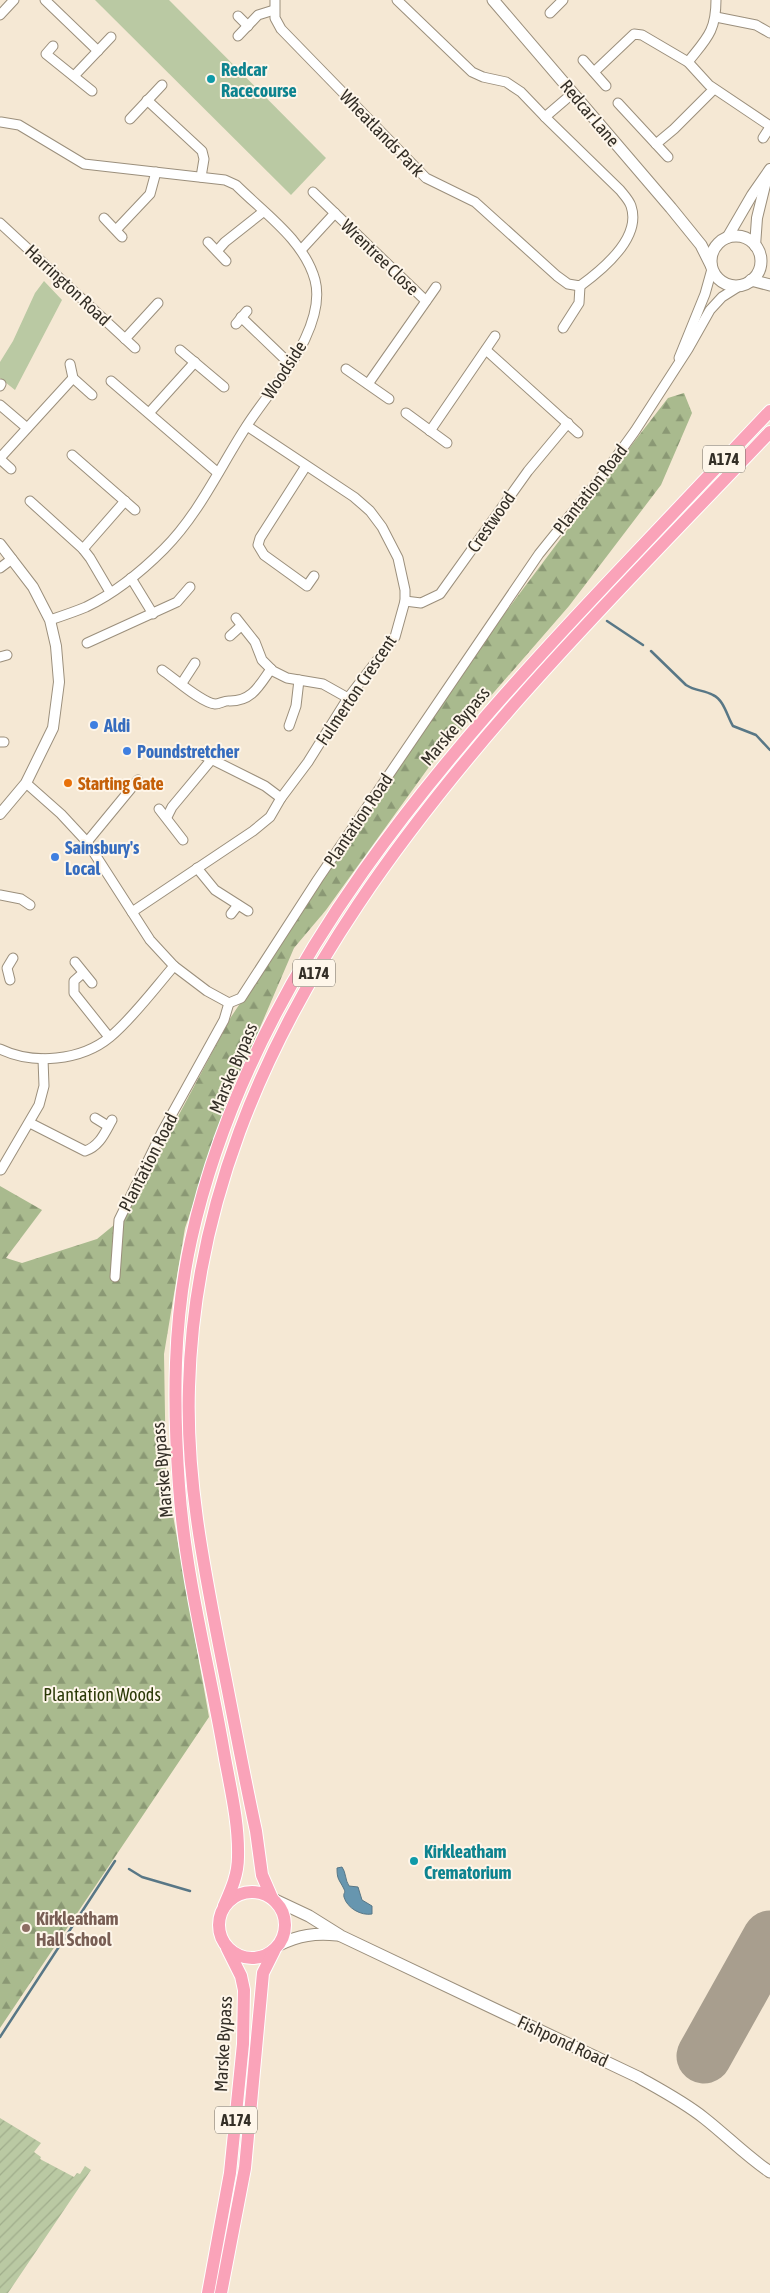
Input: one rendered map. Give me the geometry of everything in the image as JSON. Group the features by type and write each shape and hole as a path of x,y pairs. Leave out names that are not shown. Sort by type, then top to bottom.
{"main road":[{"name":"Redcar Lane","path":"493,0 685,226 705,252 712,267"},
{"name":"Redcar Lane","path":"685,226 704,239 723,240"},
{"path":"770,269 760,258 755,246 743,237 723,240 713,250 712,267 722,281 731,285 746,283 770,285"},
{"path":"746,283 760,267 760,258"},
{"name":"Marske Bypass","path":"224,1906 235,1880 238,1858 237,1836 221,1736 195,1600 180,1501 174,1422 176,1343 191,1240 222,1137 237,1097 282,1001 336,911 388,837 448,761 568,624 770,411"},
{"name":"Marske Bypass","path":"274,1899 261,1867 256,1831 210,1602 194,1498 188,1434 188,1386 196,1294 211,1226 238,1132 269,1060 295,1007 320,962 390,857 478,747 533,684 770,432"},
{"path":"224,1906 234,1897 243,1893 254,1892 274,1899"},
{"name":"A174","path":"274,1899 282,1911 285,1923 284,1934 277,1948"},
{"name":"Fishpond Road","path":"274,1899 309,1916 341,1936 646,2081 704,2118 754,2161 770,2172"},
{"name":"A174","path":"224,1906 219,1913 218,1931 227,1948"},
{"name":"Fishpond Road","path":"277,1948 294,1937 312,1934 341,1936"},
{"path":"227,1948 237,1955 254,1958 277,1948"},
{"name":"Marske Bypass","path":"208,2293 230,2173 243,2036 244,1990 241,1976 227,1948"},
{"name":"Marske Bypass","path":"221,2293 244,2168 262,1974 277,1948"}],"street":[{"path":"0,15 14,0"},
{"path":"45,0 98,50"},
{"path":"238,36 258,15 274,10 275,0"},
{"path":"397,0 472,72 483,77 506,82 522,92 620,190 630,204 633,212 628,237 601,271 580,286 579,303 563,328"},
{"path":"550,13 563,0"},
{"path":"688,62 712,31 716,17 716,0"},
{"name":"Wheatlands Park","path":"274,10 275,18 281,29 426,178 475,202 557,276 568,284 580,286"},
{"path":"238,16 248,26"},
{"path":"716,17 756,25 770,32"},
{"path":"594,72 634,34 642,35 688,62 714,88 770,126 762,138"},
{"path":"74,76 111,37"},
{"path":"52,46 46,54 92,91"},
{"path":"583,60 606,86"},
{"path":"130,119 162,85"},
{"path":"656,144 674,129 714,88"},
{"path":"545,117 573,93"},
{"path":"147,100 202,151 204,159 201,178"},
{"path":"618,103 668,157"},
{"name":"Woodside","path":"0,122 20,125 66,155 84,164 225,180 236,185 300,250 315,281 314,314 306,337 291,365 246,426 196,509 176,535 131,578 86,607 50,620"},
{"path":"723,240 752,194 770,170"},
{"path":"755,246 757,218 770,170"},
{"path":"104,218 119,233 150,194 156,172"},
{"name":"Wrentree Close","path":"312,192 426,302"},
{"path":"217,251 225,242 263,212"},
{"name":"Wrentree Close","path":"300,250 335,213"},
{"name":"Harrington Road","path":"2,229 135,348"},
{"path":"208,242 226,261"},
{"name":"Plantation Road","path":"678,363 705,294 712,267"},
{"name":"Plantation Road","path":"115,1277 119,1220 162,1132 224,1020 229,1002 241,998 539,554 609,467 635,431 688,349 710,310 722,297 746,283"},
{"name":"Wrentree Close","path":"368,384 436,287"},
{"path":"125,339 158,303"},
{"path":"241,317 291,365"},
{"path":"430,431 495,336"},
{"path":"180,350 224,387"},
{"path":"486,350 578,433"},
{"path":"149,413 194,362"},
{"path":"70,364 72,378 92,395"},
{"path":"346,369 389,399"},
{"path":"11,469 0,459 72,378"},
{"path":"111,381 218,473"},
{"path":"0,405 27,428"},
{"path":"406,413 447,443"},
{"name":"Crestwood","path":"405,601 421,603 440,594 528,471 568,423"},
{"name":"Fulmerton Crescent","path":"132,912 253,831 270,817 281,798 308,762 348,698 395,637 405,601 405,590 398,558 382,527 370,511 354,498 246,426"},
{"path":"72,454 135,510"},
{"path":"306,466 260,538 258,545 264,555 307,586 314,576"},
{"path":"30,501 83,549 110,592"},
{"path":"83,549 125,501"},
{"path":"0,544 33,587 50,620 56,646 59,682 53,728 26,783 0,814"},
{"path":"0,568 12,559"},
{"path":"131,578 153,614"},
{"path":"86,643 177,602 190,587"},
{"path":"230,636 239,622 255,642 262,660 271,669 287,678 323,684 348,698"},
{"path":"182,683 195,662"},
{"path":"162,670 207,702 216,704 229,700 238,702 250,696 271,669"},
{"path":"289,726 294,716 299,680"},
{"path":"294,716 303,719"},
{"path":"203,755 265,786 281,798"},
{"path":"166,817 172,807 212,759"},
{"path":"87,842 138,780"},
{"path":"26,783 61,814 87,842 150,940 174,966 207,991 229,1002"},
{"path":"159,809 182,840"},
{"path":"197,868 215,890 248,911"},
{"path":"21,888 21,899"},
{"path":"0,895 21,899 30,905"},
{"path":"231,914 238,904"},
{"path":"10,980 3,968 13,958"},
{"path":"74,962 92,982"},
{"path":"0,1049 25,1058 43,1059 74,1054 94,1047 109,1037 174,966"},
{"path":"83,973 74,982 74,993 109,1037"},
{"path":"15,1167 3,1166 39,1105 44,1086 43,1059"},
{"path":"30,1123 85,1151 93,1148 100,1141 110,1123 94,1118"}],"green space":[{"name":"Redcar Racecourse","path":"95,0 169,0 326,158 291,195"},
{"path":"44,281 62,300 15,390 0,378 0,362 13,341 35,293"},
{"name":"Plantation Woods","path":"684,393 692,413 661,485 569,606 429,767 326,910 294,948 229,1100 185,1228 164,1354 166,1476 209,1717 0,2028 0,1186 42,1210 6,1258 22,1263 97,1239 125,1216 231,1017 352,836 499,621 668,398"},
{"path":"0,2118 41,2143 34,2152 41,2157 40,2159 74,2177 77,2173 80,2174 85,2166 91,2170 8,2293 0,2293"}],"water":[{"path":"342,1867 349,1886 358,1887 362,1900 372,1906 372,1914 363,1914 348,1905 344,1895 345,1891 337,1875 337,1868"}],"waterway":[{"path":"607,621 643,645"},
{"path":"651,651 686,685 717,697 723,704 733,726 756,735 770,750"},
{"path":"0,2037 115,1861"},
{"path":"129,1869 142,1877 190,1891"}],"runway":[{"path":"704,2056 770,1938"}],"place":[{"name":"Redcar Racecourse","path":"211,79"},
{"name":"Aldi","path":"94,725"},
{"name":"Poundstretcher","path":"127,751"},
{"name":"Starting Gate","path":"68,783"},
{"name":"Sainsbury's Local","path":"55,857"},
{"name":"Kirkleatham Crematorium","path":"414,1861"},
{"name":"Kirkleatham Hall School","path":"26,1928"}]}
